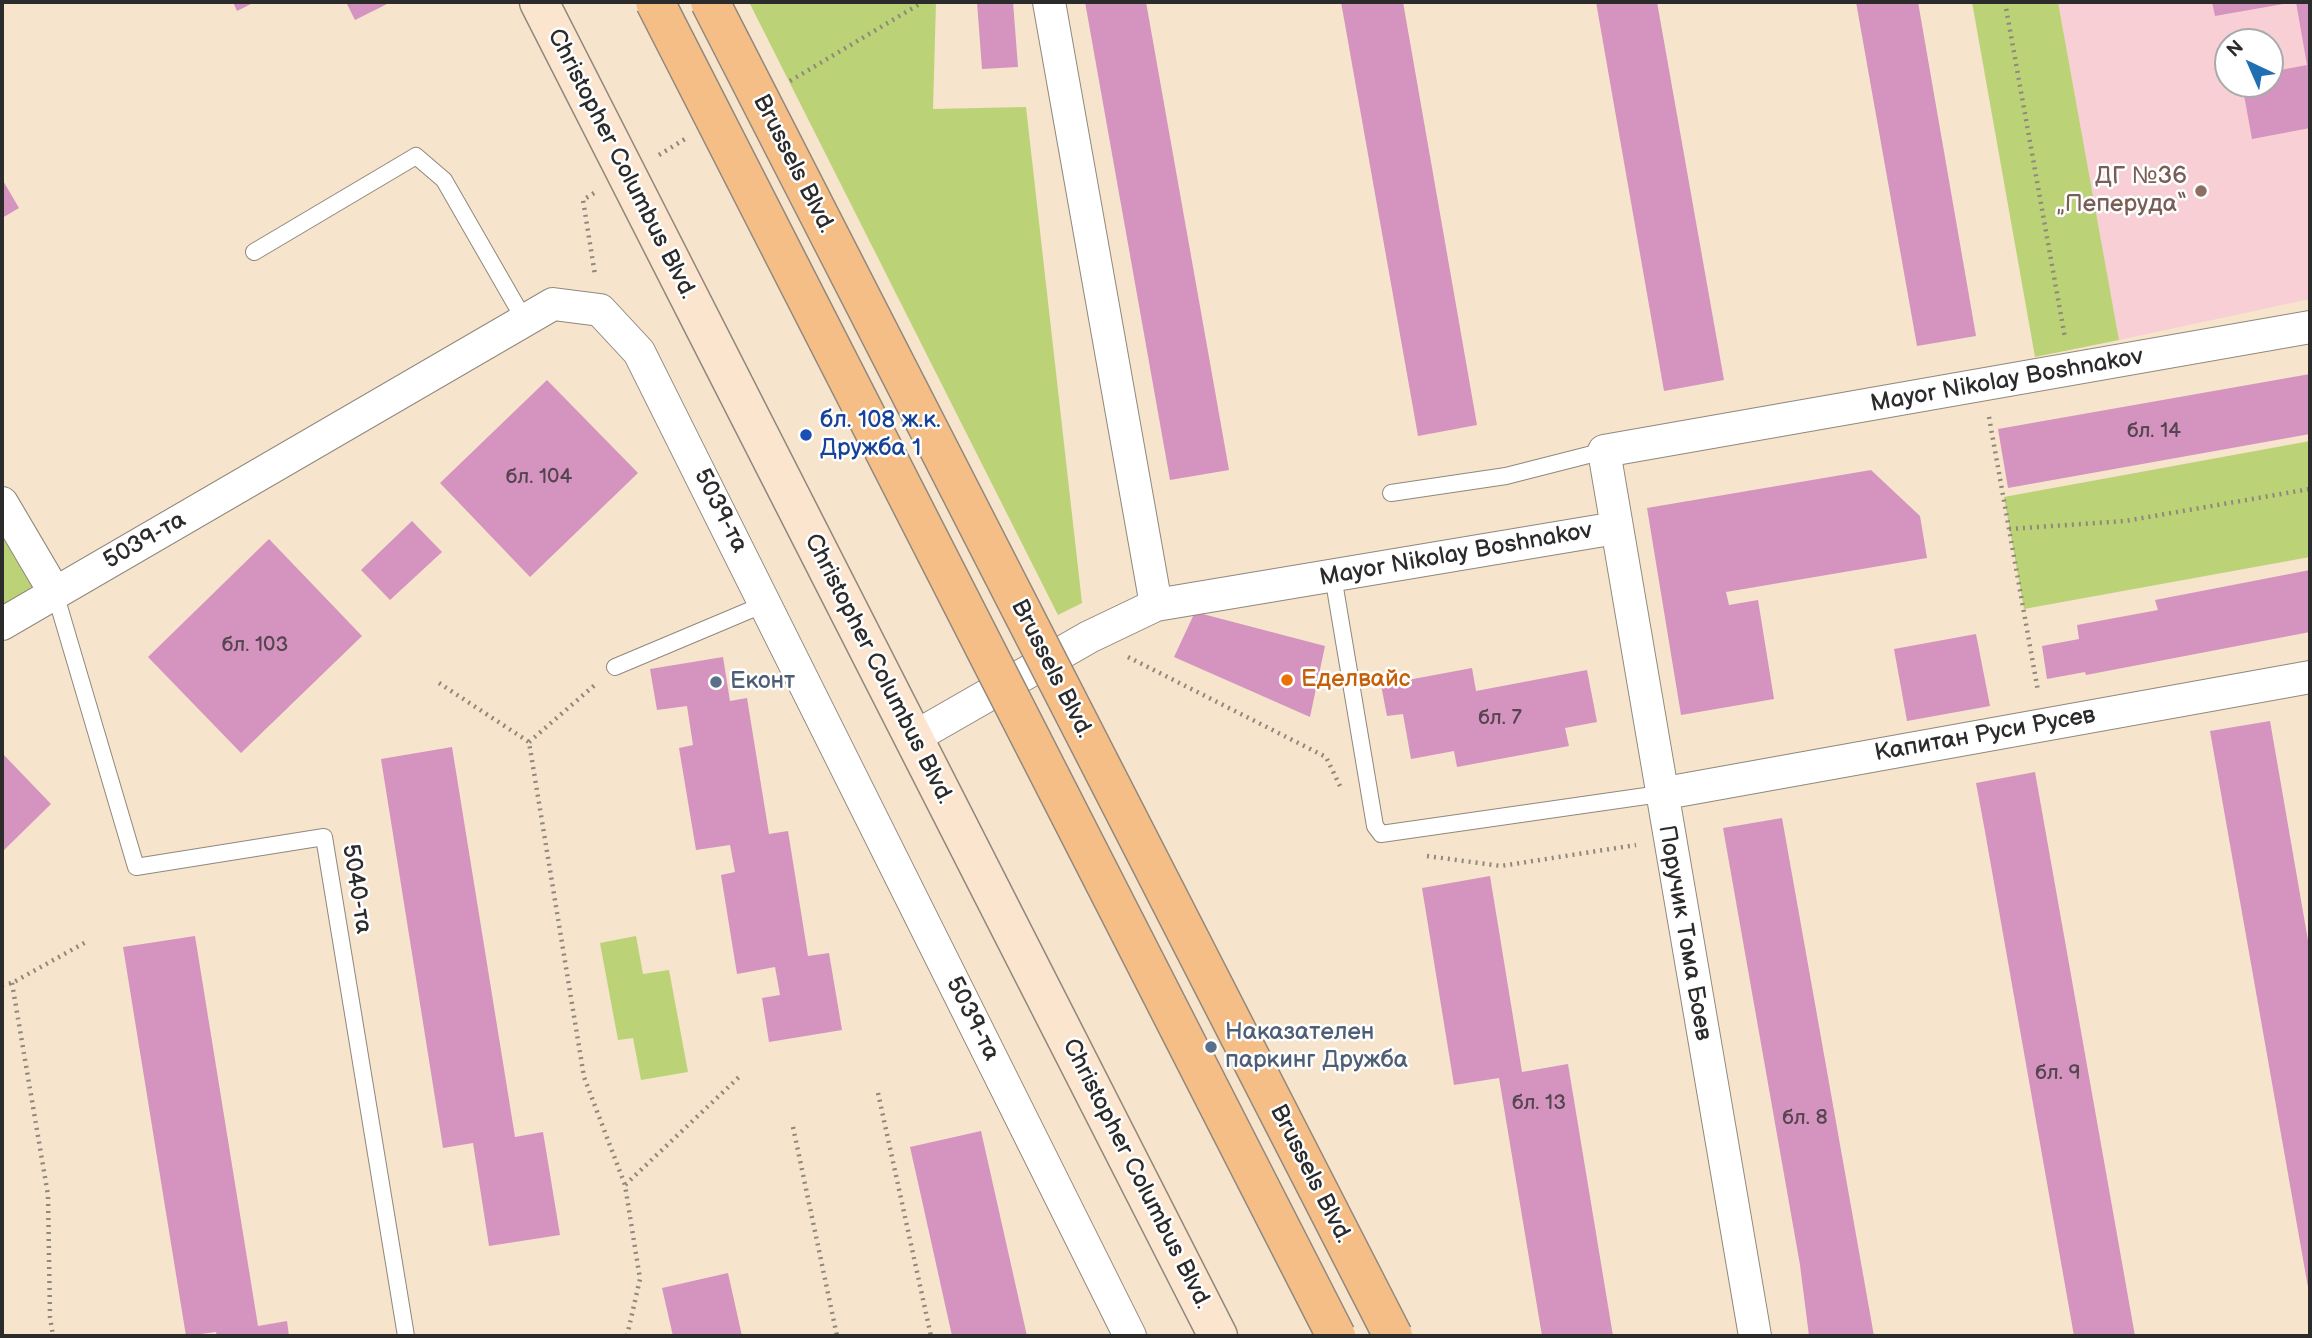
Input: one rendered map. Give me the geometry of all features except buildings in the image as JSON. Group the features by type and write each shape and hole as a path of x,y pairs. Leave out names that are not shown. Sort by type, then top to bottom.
{"main road":[{"name":"Christopher Columbus Blvd.","path":"539,2 1218,1336"},
{"name":"Brussels Blvd.","path":"655,2 1336,1336"},
{"name":"Brussels Blvd.","path":"710,2 1393,1336"}],"street":[{"path":"1049,2 1156,605"},
{"name":"5039-та","path":"2,624 553,304 600,310 639,352 1130,1336"},
{"name":"Мayor Nikolay Boshnakov","path":"913,738 1088,637 1156,605 1616,528 1604,452 2310,327"},
{"path":"2,503 55,593"},
{"name":"Поручик Тома Боев","path":"1616,528 1755,1336"},
{"name":"Капитан Руси Русев","path":"1660,794 2310,677"}],"lane":[{"path":"254,252 416,156 444,180 525,321"},
{"path":"1391,493 1506,476 1604,452"},
{"path":"1333,576 1375,827 1381,834 1660,794"},
{"name":"5040-та","path":"55,593 136,867 324,837 406,1336"},
{"path":"615,667 766,603"}],"path":[{"path":"2005,2 2070,369"},
{"path":"1984,385 2044,725"},
{"path":"2009,529 2125,521 2310,489"},
{"path":"529,743 615,667"},
{"path":"439,682 529,743 584,1077 625,1185 640,1279 627,1336"},
{"path":"2,985 12,983 86,942"},
{"path":"12,983 48,1195 50,1317 53,1336"},
{"path":"625,1185 738,1077"},
{"path":"878,1093 931,1336"},
{"path":"793,1127 837,1336"}],"shaded area":[{"name":"ДГ №36 „Пеперуда“","path":"2058,2 2310,2 2310,299 2119,340"}],"green space":[{"path":"749,2 936,2 933,109 1026,107 1082,603 1058,615"},
{"path":"1972,2 2058,2 2119,340 2035,357"},
{"path":"2310,441 2310,557 2024,609 2004,497"},
{"path":"2,503 55,593 2,624"},
{"path":"636,936 643,974 669,970 688,1072 641,1080 633,1038 618,1040 600,943"}],"place":[{"name":"ДГ №36 „Пеперуда“","path":"2201,191"},
{"name":"бл. 108 ж.к. Дружба 1","path":"806,435"},
{"name":"Еделвайс","path":"1287,680"},
{"name":"Еконт","path":"716,682"},
{"name":"Наказателен паркинг Дружба","path":"1211,1047"}]}
